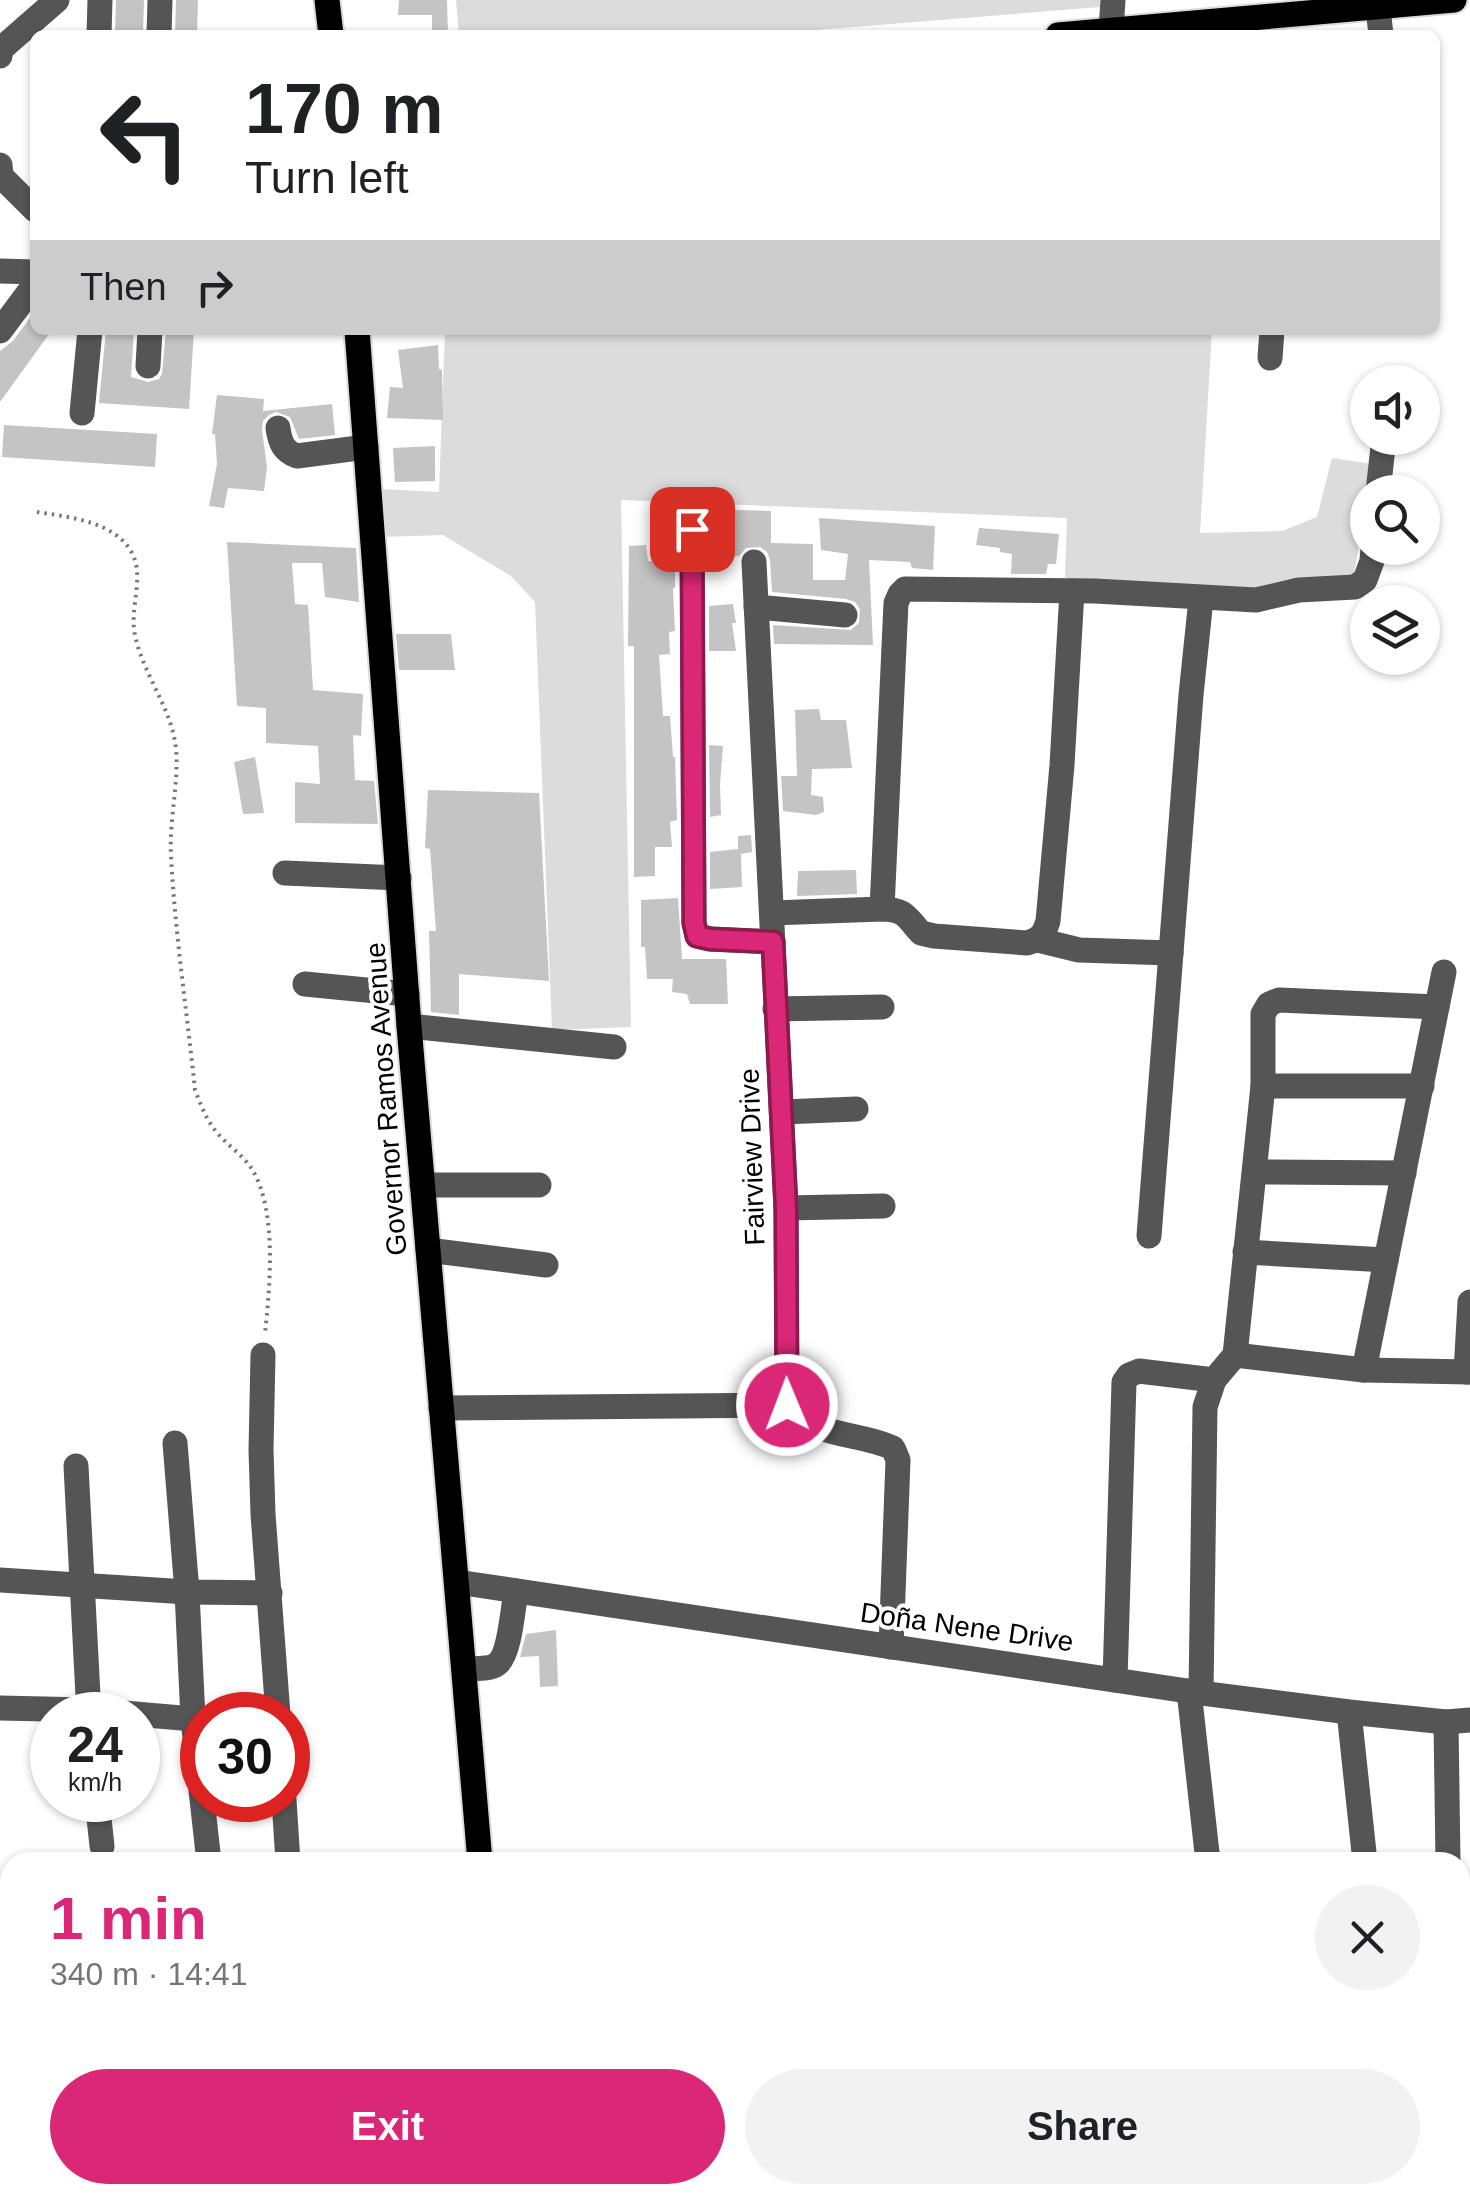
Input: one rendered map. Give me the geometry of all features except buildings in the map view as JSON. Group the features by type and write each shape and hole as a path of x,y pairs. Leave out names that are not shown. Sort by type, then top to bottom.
{"main road":[{"path":"327,0 330,30"},
{"path":"1112,30 1237,27 1454,0"},
{"name":"Governor Ramos Avenue","path":"357,335 409,1026 479,1852"}],"street":[{"path":"0,51 57,0"},
{"path":"98,30 100,0"},
{"path":"160,0 160,30"},
{"path":"1112,30 1113,0"},
{"path":"1378,8 1380,30"},
{"path":"0,165 1,176 30,205"},
{"path":"0,271 30,272"},
{"path":"0,330 30,291"},
{"path":"82,413 90,335"},
{"path":"148,366 150,335"},
{"path":"1270,358 1272,335"},
{"path":"278,428 280,444 297,456 366,447"},
{"path":"692,529 694,923 697,936 773,942"},
{"name":"Fairview Drive","path":"754,562 786,1208 787,1405"},
{"path":"882,910 896,603 905,589 1072,591 1256,600 1299,590 1355,588 1371,565"},
{"path":"1038,940 1048,921 1072,591"},
{"path":"1149,1236 1201,599"},
{"path":"756,608 845,615"},
{"path":"285,873 399,878"},
{"path":"772,913 896,910 908,916 922,934 1027,943 1038,940 1078,950 1170,953"},
{"path":"1364,1370 1444,972"},
{"path":"305,984 407,994"},
{"path":"1207,1852 1195,1692 1205,1407 1214,1380 1235,1355 1263,1086 1264,1014 1269,1004 1280,1000 1437,1007"},
{"path":"776,1009 882,1007"},
{"path":"409,1026 614,1047"},
{"path":"1263,1086 1422,1086"},
{"path":"782,1112 856,1109"},
{"path":"1255,1172 1404,1173"},
{"path":"422,1185 539,1186"},
{"path":"786,1208 882,1206"},
{"path":"428,1250 546,1265"},
{"path":"1246,1252 1386,1260"},
{"path":"1235,1355 1364,1370 1468,1372 1470,1302"},
{"path":"263,1355 261,1450 276,1692"},
{"path":"1115,1680 1124,1382 1139,1371 1214,1380"},
{"path":"440,1408 787,1405 822,1429 894,1448 898,1460 891,1646"},
{"path":"175,1443 192,1692"},
{"path":"76,1466 88,1692"},
{"path":"0,1580 270,1593"},
{"name":"Doña Nene Drive","path":"457,1582 1195,1692 1349,1712 1458,1721"},
{"path":"464,1669 499,1664 516,1591"},
{"path":"0,1708 30,1709"},
{"path":"1349,1712 1363,1852"},
{"path":"1449,1852 1458,1721"},
{"path":"100,1822 102,1846"},
{"path":"204,1822 207,1852"},
{"path":"285,1822 287,1852"}],"path":[{"path":"37,512 88,520 108,530 131,550 138,571 132,622 142,664 171,724 176,750 171,854 196,1090 204,1114 219,1136 255,1173 264,1200 270,1250 263,1355"}],"shaded area":[{"path":"456,0 1100,0 1100,7 816,30 459,30"},
{"path":"445,335 1212,335 1200,533 1282,531 1317,517 1332,458 1372,464 1370,475 1350,475 1350,565 1356,565 1354,575 1258,592 1065,578 1067,518 621,500 631,1027 552,1030 535,602 511,576 443,535 382,537 380,489 439,492"}],"route":[{"path":"692,529 694,923 697,936 773,942 786,1208 787,1405"}]}
